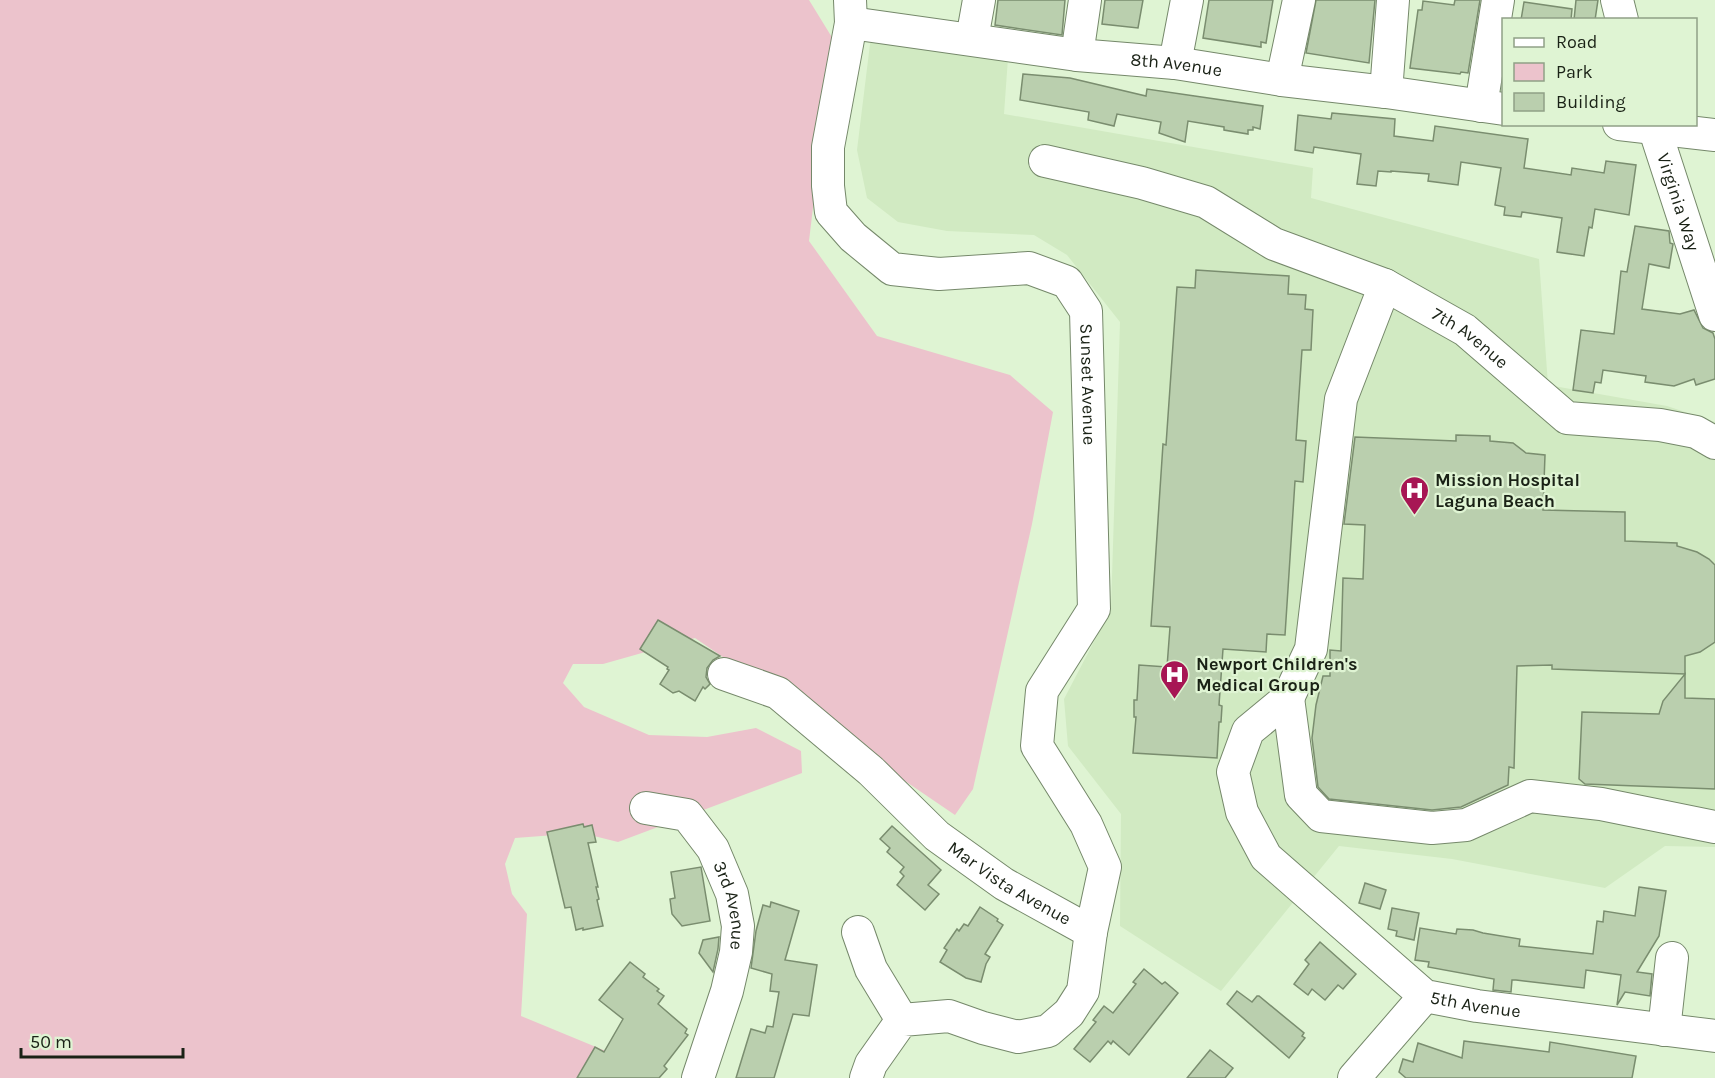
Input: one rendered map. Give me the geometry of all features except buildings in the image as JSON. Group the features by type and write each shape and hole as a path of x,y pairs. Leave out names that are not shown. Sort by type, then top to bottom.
{"street":[{"path":"972,39 980,0"},
{"path":"1077,55 1085,0"},
{"path":"1175,63 1187,0"},
{"path":"1282,81 1299,0"},
{"path":"1386,92 1393,0"},
{"path":"1492,107 1498,0"},
{"path":"1617,0 1622,18"},
{"name":"8th Avenue","path":"850,12 972,39 1077,55 1175,63 1282,81 1386,92 1492,107"},
{"name":"Sunset Avenue","path":"850,12 828,147 831,212 853,237 892,269 939,274 1029,268 1067,282 1086,311 1094,609 1042,692 1037,746 1086,824 1105,867 1091,932"},
{"path":"1654,127 1715,135"},
{"name":"Virginia Way","path":"1654,127 1715,315"},
{"name":"7th Avenue","path":"1045,161 1153,186 1206,202 1274,244 1385,285 1465,330 1567,417 1660,425 1696,432 1715,443"},
{"path":"1385,285 1341,399 1311,649 1288,698 1300,795 1321,816 1432,828 1466,825 1530,796 1601,804 1715,827"},
{"name":"Mar Vista Avenue","path":"724,674 778,693 871,771 937,837 1004,884 1091,932 1083,991 1069,1013 1048,1031 1018,1037 949,1016 902,1020"},
{"name":"5th Avenue","path":"1288,698 1248,731 1233,772 1242,812 1266,858 1425,996 1477,1006 1715,1036"},
{"name":"3rd Avenue","path":"646,808 687,815 713,849 732,894 738,926 736,952 698,1078"},
{"path":"858,932 871,969 902,1020 871,1064 866,1078"},
{"path":"1664,1030 1672,958"},
{"path":"1354,1078 1425,996"}],"shaded area":[{"name":"Mission Hospital Laguna Beach","path":"871,36 1008,58 1004,114 1313,168 1311,198 1539,259 1548,385 1667,406 1715,422 1715,847 1665,846 1605,888 1452,859 1339,846 1221,991 1120,926 1121,814 1068,746 1064,699 1111,609 1120,322 1067,255 1034,235 947,231 898,222 867,198 857,150"}],"green space":[{"path":"0,0 809,0 833,39 809,241 877,336 1010,375 1053,412 1032,524 973,789 955,815 695,638 603,664 573,664 563,683 584,707 649,735 707,737 756,728 801,751 802,773 618,842 582,833 515,838 505,864 512,894 527,914 521,1016 613,1054 595,1078 0,1078"}],"place":[{"name":"Mission Hospital Laguna Beach","path":"1414,516"},
{"name":"Newport Children's Medical Group","path":"1175,700"}]}
